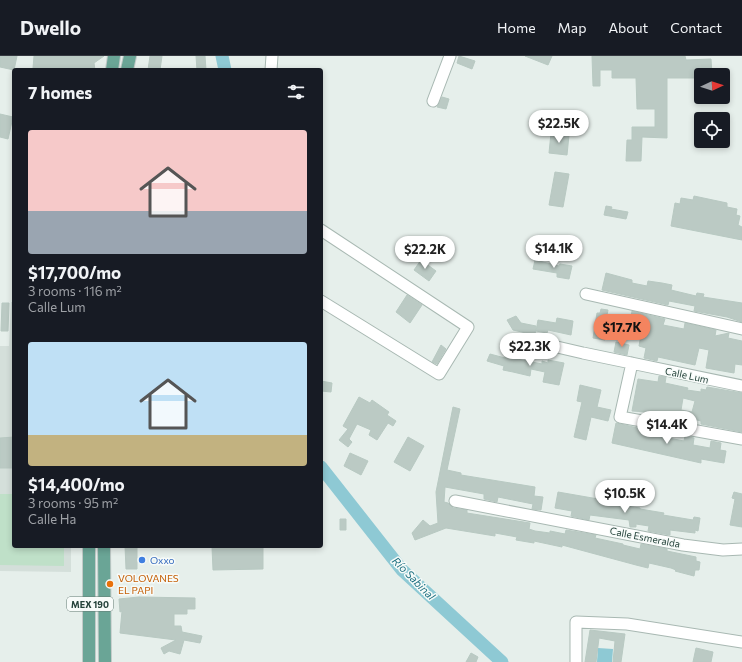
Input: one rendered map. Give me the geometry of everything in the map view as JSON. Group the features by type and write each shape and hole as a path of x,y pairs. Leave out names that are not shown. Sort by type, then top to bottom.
{"main road":[{"path":"112,68 114,56"},
{"path":"127,68 130,56"},
{"name":"MEX 190","path":"89,548 90,662"},
{"name":"MEX 190","path":"104,548 105,662"},
{"path":"90,631 105,631"}],"street":[{"path":"271,68 272,56"},
{"path":"433,101 450,56"},
{"path":"323,231 468,327 439,374 323,302"},
{"path":"586,294 742,329"},
{"name":"Calle Lum","path":"527,340 742,386"},
{"path":"632,363 620,417 742,439"},
{"name":"Calle Esmeralda","path":"455,501 683,544 723,550 742,549"},
{"path":"576,662 576,622 628,624 742,642"}],"shaded area":[{"path":"12,302 12,548 71,548 71,572 0,571 0,346 9,346"}],"green space":[{"path":"0,494 12,494 12,548 64,548 64,566 0,565"}],"water":[{"path":"598,648 613,649 612,662 597,662"}],"building":[{"path":"0,56 17,56 14,68 12,68 12,70 0,67"},
{"path":"34,56 104,56 94,63 95,68 33,68"},
{"path":"150,56 162,56 160,68 148,68"},
{"path":"196,56 205,56 206,68 197,68"},
{"path":"459,56 475,61 472,69 457,63"},
{"path":"525,56 552,56 548,65"},
{"path":"592,56 685,56 686,60 711,59 712,68 694,68 694,78 667,78 667,138 642,137 641,161 626,161 627,140 632,140 632,127 655,127 655,109 637,109 636,78 612,78 612,70 600,70 600,86 593,86"},
{"path":"442,97 449,99 446,109 437,107"},
{"path":"0,114 12,117 8,139 0,137"},
{"path":"551,133 569,135 567,155 549,153"},
{"path":"555,172 569,174 563,207 549,205"},
{"path":"694,196 727,203 727,207 737,209 736,215 740,216 738,225 742,227 742,240 671,226 675,203 680,204 681,198 693,200"},
{"path":"606,206 612,207 611,209 628,212 626,219 604,215"},
{"path":"421,260 436,271 429,281 414,270"},
{"path":"535,260 559,266 560,264 572,266 569,279 557,277 557,273 533,269"},
{"path":"606,273 632,280 632,283 647,286 648,281 662,283 672,285 671,290 696,296 697,293 704,294 703,297 742,303 742,322 727,317 694,311 695,306 669,301 668,305 602,290"},
{"path":"407,295 422,305 410,323 396,312"},
{"path":"2,303 9,303 8,331 1,331"},
{"path":"601,309 608,310 607,315 631,317 632,311 665,319 663,325 684,329 685,323 716,330 715,336 729,333 728,338 742,341 742,365 735,364 734,373 706,368 709,350 699,348 695,365 658,357 657,361 644,358 646,348 639,346 641,335 638,334 638,332 607,327 605,340 593,338 597,313 600,313"},
{"path":"516,316 521,323 536,326 535,335 513,330 507,320"},
{"path":"557,318 573,321 571,335 548,330 547,333 536,331 538,320 556,323"},
{"path":"616,342 629,345 627,355 614,352"},
{"path":"441,345 446,349 437,364 432,362"},
{"path":"506,353 512,355 512,358 542,364 542,361 548,363 548,360 564,363 559,385 543,382 545,372 531,369 530,376 503,370 504,366 487,361 490,354 505,358"},
{"path":"659,376 666,377 665,383 688,388 687,390 701,392 701,389 706,390 707,387 742,393 742,432 701,424 701,421 681,416 671,415 670,419 660,417 661,413 632,411 638,379 658,382","holes":["683,398 695,401 692,412 681,410"]},
{"path":"323,381 332,383 331,392 323,391"},
{"path":"580,385 601,390 597,407 611,410 608,421 591,417 586,440 574,437 582,402 577,401"},
{"path":"359,397 370,403 372,400 389,412 387,415 396,421 393,426 388,423 377,440 369,435 371,430 357,424 349,439 352,442 348,447 339,440 348,429 343,426"},
{"path":"453,407 460,409 447,470 461,473 461,475 535,487 534,496 543,497 541,510 532,509 533,504 498,497 497,502 484,499 484,494 445,487 444,502 448,503 453,508 467,510 467,513 530,523 529,529 535,531 550,533 550,531 565,534 566,530 596,535 595,538 640,549 641,544 667,549 667,551 696,557 696,561 700,562 699,570 695,570 694,576 675,571 676,570 671,568 649,563 648,568 562,545 562,547 534,541 534,543 516,540 517,537 495,533 495,536 446,528 415,540 412,533 423,520 430,526 438,523 436,492"},
{"path":"616,423 664,434 663,437 684,441 685,436 694,438 693,445 710,448 711,441 721,443 720,450 726,451 724,463 701,459 701,463 612,443"},
{"path":"12,437 12,468 0,468 0,438"},
{"path":"408,437 424,446 410,471 394,462"},
{"path":"350,453 368,461 361,475 344,466"},
{"path":"558,492 627,504 627,506 664,513 663,515 693,520 694,517 700,518 698,531 695,530 695,533 670,530 670,535 648,531 649,526 636,524 636,527 630,527 629,520 590,515 589,520 571,516 572,511 555,508"},
{"path":"734,492 742,494 742,527 730,525 735,499 732,498"},
{"path":"340,519 346,519 346,530 340,530"},
{"path":"125,548 137,548 137,569 126,569"},
{"path":"212,548 263,548 263,569 213,570"},
{"path":"139,597 195,598 195,609 187,609 187,614 174,614 174,626 181,626 182,632 202,636 200,643 184,640 180,654 169,651 164,654 161,648 176,640 120,633 122,611 120,612 119,599"},
{"path":"590,630 625,634 621,662 613,662 615,641 599,638 596,662 585,662"},
{"path":"696,648 713,652 711,662 693,662"},
{"path":"471,653 478,657 476,662 466,662"}],"waterway":[{"name":"Río Sabinal","path":"222,56 225,68"},
{"name":"Río Sabinal","path":"323,470 402,570 502,662"}],"place":[{"name":"Oxxo","path":"142,560"},
{"name":"VOLOVANES EL PAPI","path":"110,584"}]}
